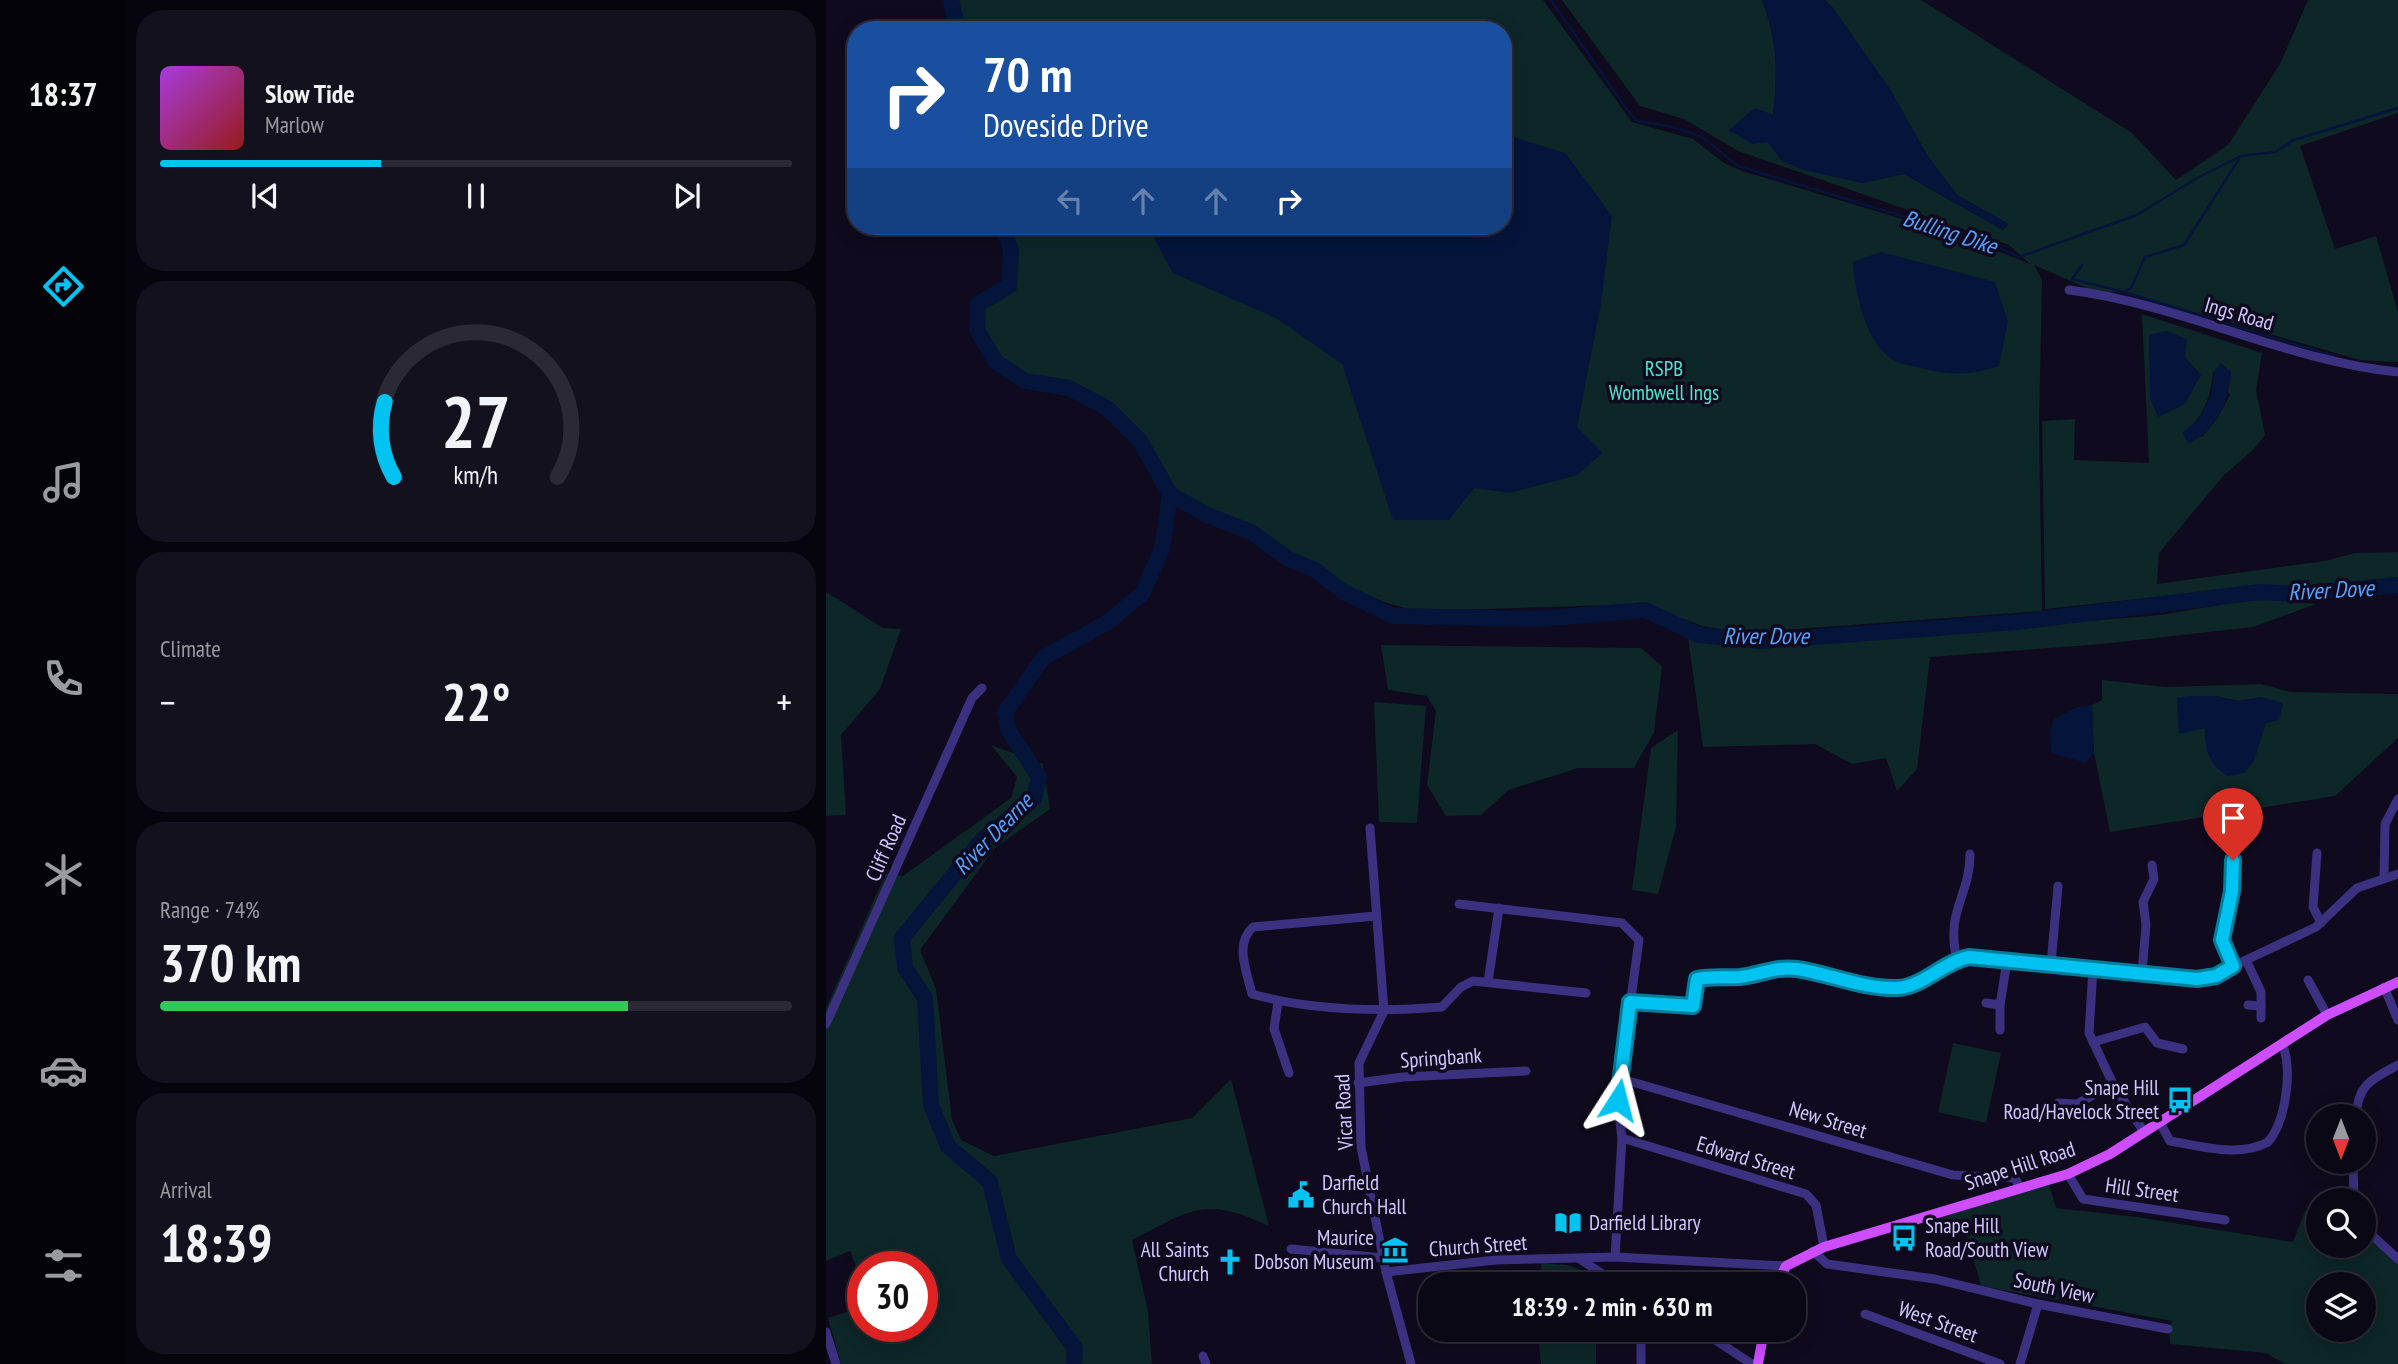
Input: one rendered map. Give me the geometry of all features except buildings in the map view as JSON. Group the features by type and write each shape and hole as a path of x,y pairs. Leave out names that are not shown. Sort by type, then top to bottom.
{"main road":[{"name":"Snape Hill Road","path":"1786,1266 1819,1249 2068,1174 2110,1154 2327,1015 2398,982"},
{"path":"1783,1272 1786,1266"},
{"path":"1758,1364 1762,1342"}],"street":[{"name":"Ings Road","path":"2069,290 2152,307 2356,368 2398,372"},
{"name":"Cliff Road","path":"826,1024 972,698 982,688"},
{"path":"2384,877 2385,824 2398,799"},
{"path":"1370,828 1384,1011"},
{"path":"2317,853 2313,907 2321,923"},
{"path":"1956,960 1952,938 1954,912 1970,873 1970,855"},
{"path":"2233,860 2232,891 2222,940 2233,966"},
{"path":"2142,973 2146,925 2143,902 2154,878 2152,865"},
{"path":"1630,1002 1693,1006 1697,979 1750,976 1772,968 1795,969 1882,988 1900,988 1915,985 1956,960 1969,957 2208,978 2321,923 2357,888 2398,874"},
{"path":"2051,964 2058,886"},
{"path":"1459,904 1622,923 1633,931 1639,940 1618,1100 1622,1138 1615,1257 1786,1266"},
{"path":"1488,982 1499,908"},
{"path":"1376,916 1253,927 1245,935 1242,946 1252,995 1278,1002 1384,1011 1442,1007 1461,987 1473,981 1586,993"},
{"path":"2246,960 2261,992 2262,1018"},
{"path":"2000,1030 2000,1005 2007,961"},
{"path":"2093,969 2089,1033 2113,1084 2144,1132"},
{"path":"2308,980 2327,1015"},
{"path":"2384,987 2398,1020"},
{"path":"1278,1002 1274,1028 1289,1073"},
{"path":"1986,1003 2000,1005"},
{"path":"2248,1005 2261,1006"},
{"name":"Vicar Road","path":"1384,1011 1359,1063 1361,1147 1386,1272 1411,1364"},
{"path":"2093,1042 2146,1027 2157,1043 2183,1049"},
{"path":"2160,1123 2170,1140 2201,1147 2239,1150 2260,1146 2273,1136 2283,1104 2288,1057 2282,1044"},
{"path":"2357,1104 2357,1098 2370,1080 2398,1065"},
{"name":"Springbank","path":"1358,1083 1403,1077 1526,1071"},
{"name":"New Street","path":"1622,1079 1953,1175 2015,1178 2020,1188"},
{"path":"2058,1103 2077,1104 2113,1084"},
{"name":"Edward Street","path":"1622,1138 1806,1195 1816,1205 1819,1249"},
{"name":"Hill Street","path":"2068,1174 2084,1199 2225,1220"},
{"path":"2376,1239 2398,1259"},
{"path":"1291,1249 1383,1258"},
{"name":"South View","path":"1819,1249 1827,1264 1935,1279 2038,1304 2168,1329"},
{"name":"Church Street","path":"1386,1272 1496,1260 1615,1257"},
{"path":"1580,1259 1599,1272"},
{"path":"2020,1364 2038,1304"},
{"name":"West Street","path":"1865,1314 2000,1364"},
{"path":"826,1332 836,1364"},
{"path":"1641,1342 1641,1364"},
{"path":"1718,1342 1752,1364"}],"green space":[{"name":"RSPB Wombwell Ings","path":"958,0 1543,0 1632,122 1693,139 1724,163 1742,171 1966,238 2030,264 2009,245 1738,151 1684,119 1640,106 1562,0 1762,0 1774,43 1776,85 1773,116 1755,108 1730,130 1768,142 1782,161 1862,183 1904,174 2003,230 2008,224 1957,195 1929,158 1833,8 1825,0 1921,0 2132,133 2176,180 2228,145 2280,64 2308,0 2398,0 2398,113 2300,146 2335,249 2376,236 2398,312 2398,362 2360,360 2124,292 2096,292 2034,265 2042,280 2039,427 2042,611 1743,633 1702,626 1645,604 1419,611 1373,598 1258,532 1177,491 1137,431 1117,409 1090,393 1026,373 1008,364 994,351 985,333 984,308 1013,290 1017,250 1012,235 1512,235 1512,21 962,21"},
{"path":"2142,314 2262,353 2256,390 2265,435 2253,450 2223,476 2159,553 2157,584 2325,561 2355,553 2398,552 2398,579 2298,588 2257,586 2045,609 2042,421 2075,419 2074,460 2149,463","holes":["2213,371 2230,395 2217,419 2202,437 2183,433 2205,406"]},
{"path":"826,592 883,628 901,629 880,689 841,735 846,815 826,816"},
{"path":"2259,598 2316,604 2253,627 2102,644 1930,657 1917,769 1897,791 1886,758 1852,764 1815,744 1703,747 1688,637 1757,648 2161,615"},
{"path":"1381,645 1641,648 1662,666 1654,732 1634,768 1578,768 1509,790 1481,815 1446,816 1427,785 1436,711 1427,696 1388,690"},
{"path":"2102,680 2166,687 2261,684 2291,692 2398,694 2398,738 2335,796 2110,832 2094,753 2092,705 2102,700","holes":["2215,696 2239,701 2261,697 2205,740"]},
{"path":"1374,702 1426,706 1417,823 1379,822"},
{"path":"1678,730 1676,827 1658,894 1632,890 1651,748"},
{"path":"991,745 1043,764 1050,809 995,848 920,950 936,989 952,1120 961,1140 994,1156 1192,1118 1231,1079 1269,1226 1229,1211 1198,1210 1184,1214 1132,1240 1148,1311 1152,1364 841,1364 828,1318 847,1312 847,1342 938,1342 938,1251 847,1251 826,1261 826,1008 886,873 903,876 1011,798 1017,777"},
{"path":"1953,1043 2001,1053 1986,1123 1938,1112"},
{"path":"2049,1184 2056,1208 2137,1217 2293,1242 2306,1211 2306,1258 2376,1258 2376,1245 2398,1261 2398,1364 2285,1364 2266,1353 2170,1344 2169,1328 2172,1321 1981,1286 1965,1227 1925,1224 1979,1204"},
{"path":"1541,1263 1568,1265 1586,1272 1541,1272"},
{"path":"1539,1342 1596,1342 1596,1364 1541,1364"}],"water":[{"path":"1762,0 1825,0 1890,89 1929,158 1957,195 2009,224 2003,230 1904,174 1862,183 1804,170 1782,161 1768,142 1752,144 1729,130 1755,108 1773,115 1776,84 1774,43"},
{"path":"1513,137 1565,153 1612,216 1601,303 1577,427 1603,453 1577,475 1510,493 1474,488 1449,520 1393,520 1342,364 1276,318 1173,273 1152,235 1512,235"},
{"path":"1881,252 1995,282 2008,322 1999,366 1971,373 1944,373 1900,363 1883,352 1863,316 1853,262"},
{"path":"2166,331 2187,339 2185,357 2201,375 2185,404 2158,417 2150,398 2149,335"},
{"path":"2221,363 2231,372 2228,394 2220,414 2207,431 2188,444 2183,433 2205,409 2215,372"},
{"path":"2215,696 2239,701 2261,697 2283,703 2279,720 2266,723 2254,761 2244,773 2227,776 2216,766 2207,749 2205,728 2179,734 2177,698"},
{"path":"2092,705 2094,753 2086,763 2051,753 2050,731 2054,719 2077,707"}],"waterway":[{"name":"River Dearne","path":"951,0 956,21"},
{"name":"Bulling Dike","path":"1551,0 1637,121 1673,127 1702,137 1738,166 1981,240 2019,257 2137,215 2197,178 2241,156 2275,152 2294,140 2398,108"},
{"path":"2082,265 2072,279 2124,292 2131,288 2145,257 2184,245 2239,159"},
{"name":"River Dearne","path":"1005,235 1011,250 1009,286 978,304 977,330 996,362 1025,381 1069,388 1107,408 1140,441 1170,494 1162,549 1142,594 1108,622 1043,658 1005,712 1008,729 1039,777 1034,799 983,839 902,938 905,968 925,998 931,1105 948,1146 990,1182 1009,1259 1075,1348 1074,1364"},
{"path":"2124,292 2333,356"},
{"name":"River Dove","path":"1170,494 1207,515 1251,532 1287,558 1315,570 1342,591 1393,616 1537,619 1645,610 1699,635 1761,641 2017,622 2260,592 2299,594 2398,585"}],"place":[{"name":"Snape Hill Road/Havelock Street","path":"2180,1100"},
{"name":"Darfield Church Hall","path":"1301,1195"},
{"name":"Darfield Library","path":"1568,1223"},
{"name":"Snape Hill Road/South View","path":"1904,1238"},
{"name":"Maurice Dobson Museum","path":"1395,1250"},
{"name":"All Saints Church","path":"1230,1262"}],"route":[{"path":"1618,1100 1630,1002 1693,1006 1697,979 1706,977 1750,976 1772,968 1795,969 1882,988 1900,988 1915,985 1937,969 1969,957 2197,979 2216,976 2233,966 2222,940 2232,891 2233,860"}]}
